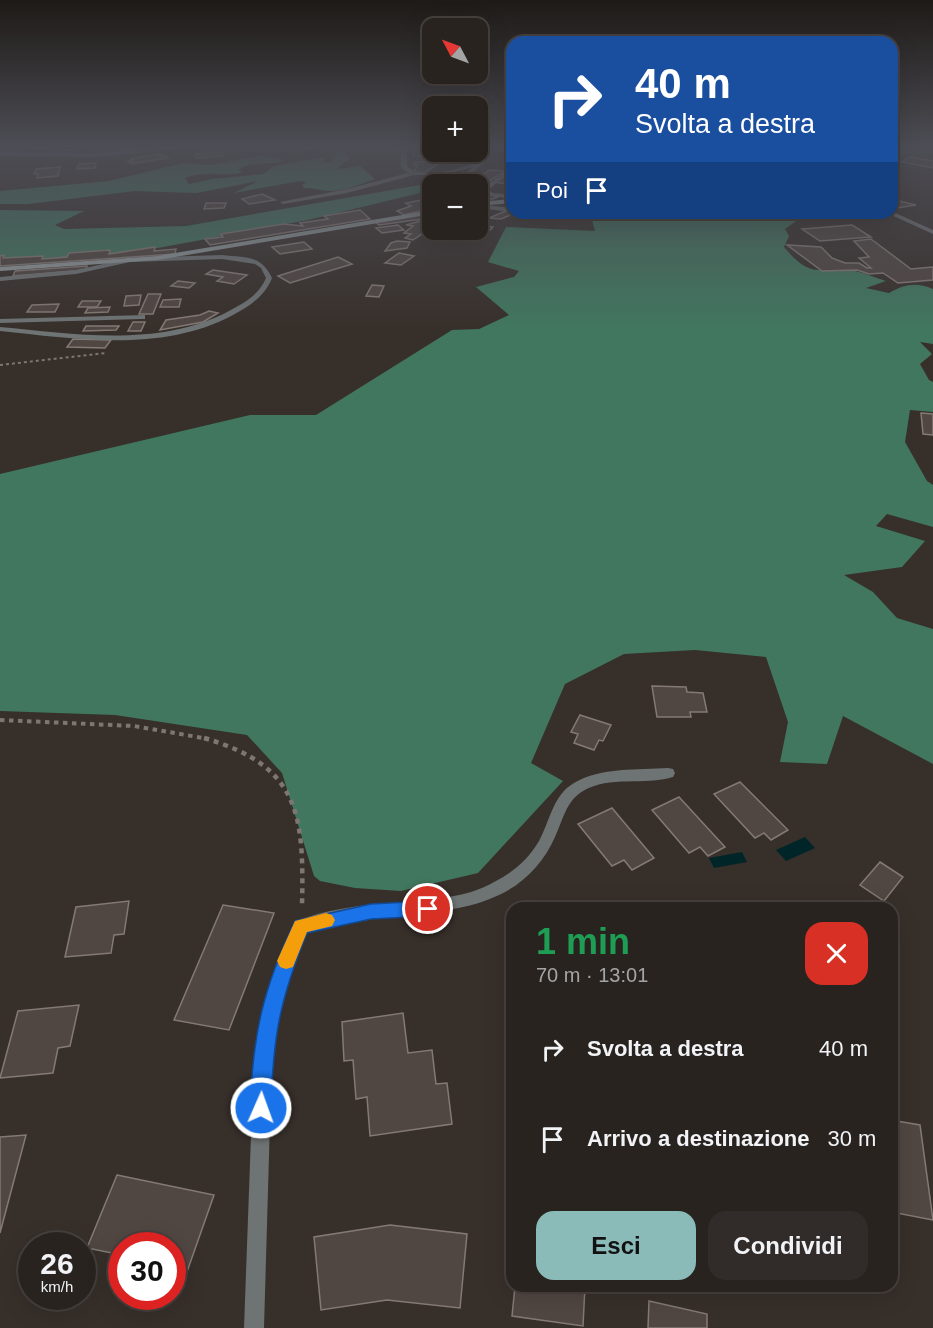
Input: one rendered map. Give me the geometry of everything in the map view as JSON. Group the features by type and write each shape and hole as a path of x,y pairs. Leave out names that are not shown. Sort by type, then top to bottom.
{"main road":[{"path":"0,269 130,260 422,214"}],"street":[{"path":"898,217 933,232"},
{"path":"0,279 76,272 130,260 238,258 262,265 269,278 261,293 234,312 209,323 171,332 144,336 101,336 0,329"},
{"path":"0,321 142,317"},
{"path":"254,1328 262,1053 275,992 301,926 371,911 440,908 462,903 486,893 520,874 538,855 557,811 576,788 591,782 668,773"}],"path":[{"path":"0,720 114,724 200,736 238,749 265,765 282,783 297,829 302,868 301,926"}],"green space":[{"path":"295,207 362,207 308,220 131,253 0,261 0,210 84,211 55,225 64,229 186,226"},
{"path":"799,219 785,229 789,236 784,247 794,258 810,269 843,269 867,274 886,281 866,288 889,293 911,285 933,289 933,344 920,342 932,354 920,364 929,380 933,382 933,412 910,410 905,442 927,481 933,485 933,527 887,514 876,526 925,541 902,567 844,575 873,592 897,618 933,629 933,764 843,716 827,764 780,762 788,722 766,657 695,650 624,654 565,684 531,763 563,781 478,873 401,891 355,888 320,881 314,876 282,773 247,735 115,715 0,711 0,474 250,415 316,415 452,330 479,329 509,315 476,287 514,277 519,271 488,262 506,227 595,231 592,220"}],"water":[{"path":"805,837 815,848 786,861 776,850"},
{"path":"742,852 747,862 714,868 709,858"}],"building":[{"path":"205,207 224,207 224,208 204,209"},
{"path":"408,207 422,207 422,210 404,215 397,211"},
{"path":"360,210 370,219 210,245 205,239 223,237 221,234 284,224 303,226 300,223 328,219 324,216"},
{"path":"506,211 506,217 501,219 489,218"},
{"path":"422,215 422,219 379,225 375,222"},
{"path":"422,221 422,234 413,240 405,238 411,234 404,233 413,226 406,225"},
{"path":"398,225 404,230 382,233 376,228"},
{"path":"852,225 871,237 820,241 802,229"},
{"path":"871,239 911,269 933,267 933,280 898,283 883,273 869,274 857,270 822,271 787,245 821,247 832,258 845,263 859,263 871,268 859,258 869,257 854,241"},
{"path":"304,242 312,249 280,254 272,247"},
{"path":"410,242 407,248 385,251 391,243"},
{"path":"155,247 154,251 176,249 175,254 0,266 0,256 4,255 3,258 43,256 42,259 67,257 69,253 110,250 109,254"},
{"path":"399,253 414,256 401,265 385,263"},
{"path":"338,257 352,264 290,283 278,276"},
{"path":"87,266 86,270 13,276 15,271"},
{"path":"213,270 247,275 234,284 217,281 223,277 206,274"},
{"path":"178,281 195,283 189,288 171,286"},
{"path":"372,285 384,286 379,297 366,296"},
{"path":"148,294 161,294 153,314 139,314"},
{"path":"141,295 139,305 124,306 126,296"},
{"path":"181,299 179,307 160,307 163,300"},
{"path":"82,301 101,301 97,307 78,307"},
{"path":"59,304 55,312 27,312 32,305"},
{"path":"110,307 108,312 85,313 88,308"},
{"path":"209,311 218,313 203,322 160,330 166,320 200,315"},
{"path":"133,322 145,322 141,331 128,331"},
{"path":"86,326 119,326 116,330 83,331"},
{"path":"73,339 111,340 105,348 67,347"},
{"path":"921,413 933,414 933,435 923,434"},
{"path":"652,686 686,687 687,692 703,693 707,712 690,712 691,717 657,717"},
{"path":"580,715 611,725 603,741 599,740 594,750 574,743 578,734 571,732"},
{"path":"740,782 788,830 771,840 764,833 755,838 714,794"},
{"path":"679,797 725,847 708,856 700,847 689,853 652,810"},
{"path":"612,808 654,858 632,870 624,860 612,866 578,824"},
{"path":"880,862 903,877 884,901 860,885"},
{"path":"129,901 124,934 114,935 111,953 65,957 76,907"},
{"path":"223,905 274,913 229,1030 174,1020"},
{"path":"79,1005 70,1046 58,1048 53,1073 0,1078 18,1011"},
{"path":"403,1013 408,1053 432,1050 436,1084 447,1083 452,1124 370,1136 367,1097 356,1099 353,1060 344,1061 342,1022"},
{"path":"898,1121 920,1125 933,1220 898,1213"},
{"path":"26,1135 0,1233 0,1137"},
{"path":"117,1175 214,1195 186,1275 186,1232 108,1232 108,1252 96,1250 96,1232 94,1232"},
{"path":"390,1225 467,1234 460,1308 387,1300 321,1310 314,1237"},
{"path":"514,1292 585,1292 583,1326 512,1316"},
{"path":"649,1301 707,1314 707,1328 648,1328"}],"slow traffic":[{"path":"286,961 301,926 326,920"}],"route":[{"path":"261,1108 262,1053 269,1014 279,979 301,926 371,911 428,909"}]}
